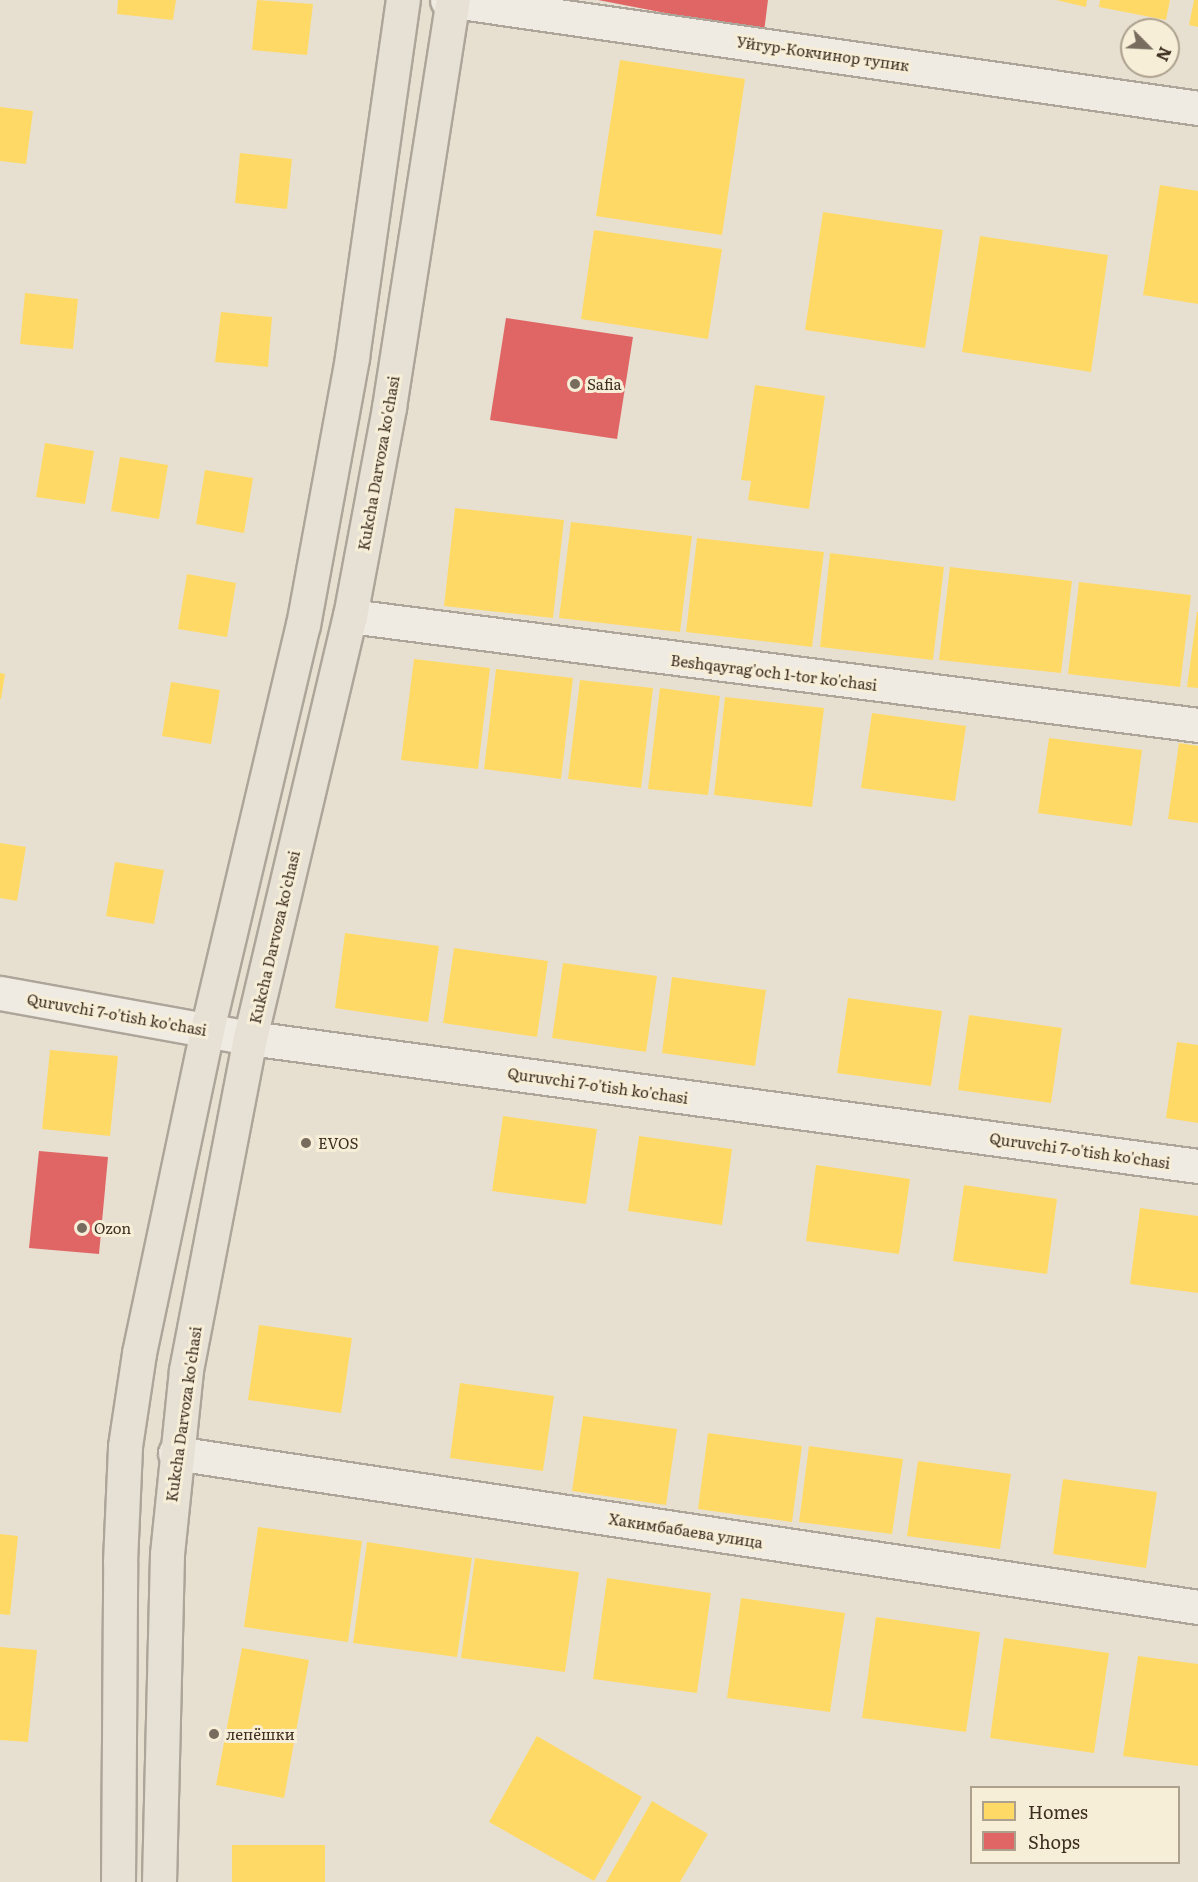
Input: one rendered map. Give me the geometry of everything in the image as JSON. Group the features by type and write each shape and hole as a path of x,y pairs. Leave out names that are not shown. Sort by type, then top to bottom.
{"main road":[{"path":"118,1882 120,1562 125,1446 139,1353 207,1030 303,625 352,357 403,0"},
{"name":"Kukcha Darvoza ko'chasi","path":"159,1882 167,1554 175,1453 186,1370 250,1038 350,616 389,406 453,0"}],"street":[{"name":"Уйгур-Кокчинор тупик","path":"447,0 1198,108"},
{"name":"Beshqayrag'och 1-tor ko'chasi","path":"350,616 1198,725"},
{"name":"Quruvchi 7-o'tish ko'chasi","path":"0,993 250,1038 1198,1166"},
{"name":"Хакимбабаева улица","path":"175,1453 1198,1607"}],"building: Homes":[{"path":"118,0 176,0 173,20 117,14"},
{"path":"257,0 313,4 307,55 252,50"},
{"path":"1056,0 1087,0 1086,7"},
{"path":"1100,0 1170,0 1166,18 1099,7"},
{"path":"1194,0 1198,0 1198,27 1189,25"},
{"path":"620,60 745,79 722,235 596,216"},
{"path":"0,107 33,111 26,164 0,161"},
{"path":"240,153 292,159 287,209 235,203"},
{"path":"1160,185 1198,191 1198,304 1143,295"},
{"path":"823,212 943,230 925,348 805,330"},
{"path":"594,230 722,249 708,339 581,319"},
{"path":"980,236 1108,255 1091,372 962,352"},
{"path":"25,293 78,299 73,349 20,344"},
{"path":"221,312 272,317 268,367 215,362"},
{"path":"755,385 825,396 809,509 748,500 751,481 741,480"},
{"path":"45,443 94,451 85,504 36,497"},
{"path":"120,457 168,465 159,519 111,511"},
{"path":"205,470 253,478 244,533 196,524"},
{"path":"455,508 564,520 553,618 444,606"},
{"path":"571,522 692,536 680,632 559,618"},
{"path":"697,538 824,552 812,647 686,632"},
{"path":"830,553 944,567 933,660 820,647"},
{"path":"950,567 1072,581 1061,673 939,660"},
{"path":"187,574 236,583 227,637 178,629"},
{"path":"1079,582 1191,595 1180,687 1068,674"},
{"path":"1198,612 1198,688 1187,687"},
{"path":"414,659 490,668 478,769 401,760"},
{"path":"496,669 573,678 561,779 484,769"},
{"path":"0,673 5,674 1,699 0,699"},
{"path":"580,680 653,688 641,788 568,779"},
{"path":"171,682 220,690 211,744 162,736"},
{"path":"660,688 720,696 708,795 648,789"},
{"path":"725,697 824,708 812,807 714,795"},
{"path":"872,713 966,726 955,801 861,788"},
{"path":"1049,738 1142,750 1132,826 1038,813"},
{"path":"1179,743 1198,746 1198,823 1168,819"},
{"path":"0,843 26,847 17,901 0,898"},
{"path":"115,862 164,870 154,924 106,916"},
{"path":"345,933 439,946 428,1022 335,1008"},
{"path":"454,948 548,961 537,1037 443,1023"},
{"path":"563,963 657,976 646,1052 552,1038"},
{"path":"672,977 766,990 755,1066 662,1053"},
{"path":"848,998 942,1011 931,1086 837,1073"},
{"path":"969,1015 1062,1028 1051,1103 958,1090"},
{"path":"1177,1042 1198,1045 1198,1123 1166,1118"},
{"path":"50,1050 118,1056 110,1136 42,1129"},
{"path":"503,1116 597,1129 586,1204 492,1191"},
{"path":"639,1136 732,1149 722,1225 628,1211"},
{"path":"816,1165 910,1179 899,1254 806,1241"},
{"path":"964,1185 1057,1199 1047,1274 953,1261"},
{"path":"1140,1208 1198,1216 1198,1293 1130,1284"},
{"path":"259,1325 352,1338 341,1413 248,1400"},
{"path":"460,1383 554,1396 543,1471 450,1458"},
{"path":"583,1416 677,1429 666,1505 572,1491"},
{"path":"708,1433 802,1446 792,1522 698,1509"},
{"path":"809,1446 903,1459 892,1534 799,1522"},
{"path":"918,1461 1011,1474 1000,1549 907,1536"},
{"path":"1063,1479 1157,1492 1146,1568 1053,1554"},
{"path":"258,1527 362,1541 348,1642 244,1627"},
{"path":"0,1534 18,1536 10,1615 0,1614"},
{"path":"367,1542 472,1558 457,1657 353,1643"},
{"path":"475,1558 579,1572 565,1672 461,1658"},
{"path":"607,1578 711,1593 697,1693 593,1679"},
{"path":"741,1598 845,1613 830,1712 727,1698"},
{"path":"876,1617 980,1632 966,1732 862,1718"},
{"path":"1004,1638 1109,1653 1094,1753 990,1738"},
{"path":"0,1647 37,1650 28,1742 0,1740"},
{"path":"242,1648 309,1660 284,1798 216,1785"},
{"path":"1138,1656 1198,1664 1198,1766 1123,1756"},
{"path":"537,1736 642,1797 594,1881 489,1822"},
{"path":"652,1801 708,1834 680,1882 606,1882"},
{"path":"232,1845 325,1845 325,1882 232,1882"}],"building: Shops":[{"path":"598,0 768,0 764,32"},
{"path":"506,318 633,337 617,439 490,420"},
{"path":"39,1151 108,1157 99,1254 29,1248"}],"place":[{"name":"Safia","path":"575,384"},
{"name":"EVOS","path":"306,1143"},
{"name":"Ozon","path":"82,1228"},
{"name":"лепёшки","path":"214,1734"}]}
